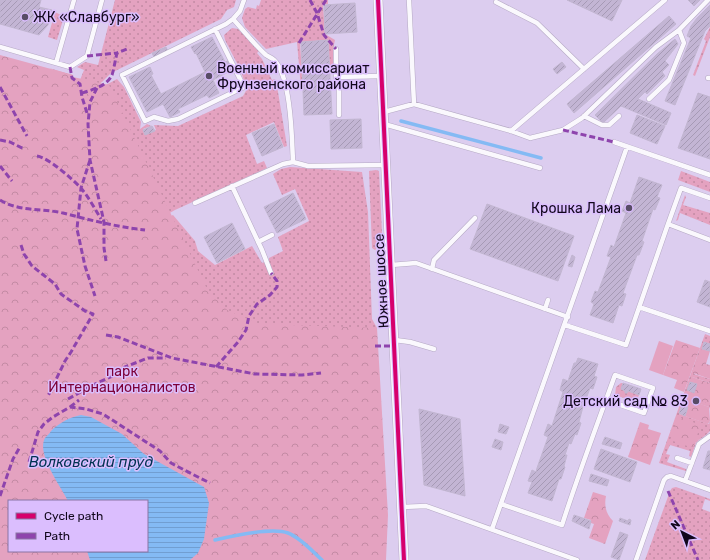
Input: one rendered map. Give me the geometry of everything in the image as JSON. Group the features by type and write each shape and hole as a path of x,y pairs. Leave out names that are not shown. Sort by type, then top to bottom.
{"street":[{"name":"Южное шоссе","path":"378,0 395,340 404,560"}],"lane":[{"path":"56,63 74,0"},
{"path":"0,48 70,67 87,56 102,0"},
{"path":"215,30 244,87 178,119 168,120 154,116 145,121 122,75 215,30 233,19 240,11 244,0"},
{"path":"409,0 414,104"},
{"path":"511,130 665,0"},
{"path":"384,112 414,104 511,130 530,138 563,130 584,116 656,48 678,30 708,0"},
{"path":"496,2 537,23 584,69"},
{"path":"233,19 268,56 275,61 281,74 287,92 292,125 293,162"},
{"path":"649,99 669,80 684,44 678,30"},
{"path":"336,49 336,77 338,84 339,115"},
{"path":"336,77 382,76"},
{"path":"584,116 602,125 609,125 619,116"},
{"path":"384,124 540,168"},
{"path":"614,142 710,175"},
{"path":"492,529 627,147"},
{"path":"195,203 283,164 293,162 308,166 386,165"},
{"path":"232,186 271,273"},
{"path":"565,325 626,345 681,188 710,198"},
{"path":"432,268 434,260 475,218"},
{"path":"668,224 710,240"},
{"path":"258,242 272,235"},
{"path":"391,265 416,263 568,317"},
{"path":"545,309 548,300"},
{"path":"639,307 710,331"},
{"path":"395,340 410,342 434,349"},
{"path":"501,504 562,525 577,478 615,375 653,388 644,413 606,400"},
{"path":"685,481 699,444 710,436"},
{"path":"677,458 692,463"},
{"path":"636,560 664,480 667,477 671,476 710,490"},
{"path":"402,507 426,506 577,560"}],"green space":[{"path":"115,0 236,0 234,7 227,10 221,19 111,73 102,82 92,88 49,68 73,75 73,77 80,80 84,70 77,67 85,62 98,65"},
{"path":"261,0 328,0 328,4 323,4 325,34 335,40 333,49 334,73 332,68 330,68 328,40 300,42 303,89 301,89 297,42 266,49 245,27 242,18 245,9 248,7 256,9"},
{"path":"55,12 61,15 63,20 57,40 48,37"},
{"path":"710,27 710,37 695,76 693,75 706,41 704,39"},
{"path":"232,28 238,29 259,51 257,53 262,59 272,80 275,79 287,146 284,147 274,122 246,135 257,164 264,161 267,168 175,210 145,227 102,87 117,79 124,87 141,122 140,129 147,124 151,126 143,129 145,135 156,130 154,125 178,126 243,96 247,89 240,69 225,40 224,35"},
{"name":"парк Интернационалистов","path":"0,55 73,75 73,77 109,85 207,289 227,310 259,324 377,328 388,515 386,560 0,560"},
{"path":"290,167 362,172 368,212 372,319 377,328 372,328 367,345 98,297 161,221 173,215 195,241 198,251 215,265 252,246 262,263 283,251 278,237 309,221 295,189 282,195 273,174 281,169"},
{"path":"369,171 379,171 382,233 380,245 375,250 372,248"},
{"path":"681,171 710,182 710,192 678,180"},
{"path":"685,195 686,197 683,205 710,213 710,225 680,213 678,220 676,221"},
{"path":"705,334 710,336 710,344 694,374 710,379 710,383 692,377 709,403 710,399 710,409 709,407 684,399 679,414 709,424 710,421 710,431 699,440 696,439 691,457 689,456 690,451 670,445 666,454 670,455 667,462 686,469 686,471 659,463"},
{"path":"676,340 700,348 684,392 674,388 677,380 663,375"},
{"path":"659,341 673,346 663,375 649,370"},
{"path":"704,342 710,351 706,364 710,365 710,379 693,373"},
{"path":"692,377 710,383 709,404 685,395"},
{"path":"623,383 621,389 625,391 625,393 628,391 639,395 636,402 615,395 616,387"},
{"path":"684,398 709,407 710,421 708,424 679,414"},
{"path":"678,417 701,425 696,438 699,440 696,443 695,442 693,448 670,440"},
{"path":"640,422 649,425 648,429 661,433 650,465 628,457"},
{"path":"676,487 710,499 710,501 705,499 702,509 710,512 710,560 645,560 670,491 672,488"},
{"path":"593,492 606,496 606,510 613,521 605,544 589,538 594,524 591,523 591,520 584,518"}],"water":[{"name":"Волковский пруд","path":"81,415 91,417 122,434 144,454 204,487 209,503 204,539 198,553 190,560 90,560 87,552 148,552 148,500 67,500 46,461 43,445 45,438 58,425"}],"building":[{"name":"ЖК «Славбург»","path":"0,0 41,0 39,7 52,10 48,25 39,35 0,24"},
{"path":"567,0 622,0 612,21"},
{"path":"688,0 700,0 694,6"},
{"path":"355,3 357,32 325,34 324,5"},
{"path":"710,5 710,26 705,31 675,105 665,101 691,38 687,36 691,26"},
{"path":"669,16 676,24 574,113 567,104"},
{"name":"Военный комиссариат Фрунзенского района","path":"212,37 225,62 228,61 232,70 213,80 219,93 209,98 207,95 178,109 180,112 170,117 163,104 147,112 129,77 150,67 153,74 151,75 161,94 205,72 196,53 195,54 191,47"},
{"path":"675,39 678,44 665,61 669,65 662,72 665,76 647,94 645,92 638,99 671,113 666,125 621,106 603,123 595,115 657,54"},
{"path":"328,40 332,114 304,115 301,42"},
{"path":"166,47 168,52 155,59 152,53"},
{"path":"562,62 566,67 557,74 553,69"},
{"path":"698,93 710,97 710,159 678,148"},
{"path":"637,115 665,126 657,144 630,133"},
{"path":"361,119 362,148 331,149 330,120"},
{"path":"274,124 283,147 262,156 252,133"},
{"path":"152,126 155,131 145,135 143,130"},
{"path":"639,177 662,185 657,197 660,198 655,210 653,209 642,241 644,242 639,255 637,255 623,293 626,294 622,306 619,305 613,323 590,315 594,304 591,302 595,291 598,292 611,257 607,256 611,245 614,247 626,213 622,211 626,201 630,203"},
{"path":"293,193 306,219 277,233 264,207"},
{"path":"487,204 574,236 558,281 470,249"},
{"path":"232,223 245,249 217,263 204,237"},
{"path":"572,255 575,257 572,267 568,266"},
{"path":"705,280 710,282 710,307 697,302"},
{"path":"704,342 710,344 710,351 702,349"},
{"path":"578,358 598,364 594,376 597,377 593,389 590,388 585,399 579,422 581,423 577,435 575,434 571,444 569,443 565,455 567,455 565,467 561,479 559,479 552,501 528,493 532,482 528,481 532,470 536,472 548,437 544,435 548,424 552,426 563,392 560,390 563,379 568,381 574,363 576,363"},
{"path":"690,382 697,384 694,393 687,390"},
{"path":"623,383 641,389 639,395 628,391 625,393 625,391 621,389"},
{"path":"682,405 688,407 685,416 679,413"},
{"path":"419,409 460,419 465,496 424,485"},
{"path":"500,424 509,427 506,434 498,432"},
{"path":"605,437 622,443 620,449 602,444"},
{"path":"495,439 503,442 501,450 492,447"},
{"path":"601,449 637,462 630,482 594,469"},
{"path":"708,451 710,451 710,470 703,468"},
{"path":"591,474 609,480 607,486 589,481"},
{"path":"574,515 591,521 589,529 572,521"},
{"path":"620,518 628,521 629,519 631,520 630,525 619,521"},
{"path":"620,532 628,535 619,560 611,557"}],"waterway":[{"path":"401,121 541,158"},
{"path":"215,540 252,533 281,531 293,535 322,560"}],"marked path":[{"path":"310,0 317,13 324,35 336,49"},
{"path":"299,43 326,0"},
{"path":"82,93 99,87 107,82 112,75 117,53 127,49"},
{"path":"87,56 117,53"},
{"path":"70,67 72,78 80,84 87,113"},
{"path":"0,87 27,136"},
{"path":"97,88 90,102 88,124 90,160 104,222 104,248 106,261"},
{"path":"563,130 614,142"},
{"path":"0,140 10,142 24,149"},
{"path":"37,156 54,164 80,187 89,198 101,219"},
{"path":"90,160 81,188 77,229 85,266 95,296"},
{"path":"0,166 12,181"},
{"path":"0,200 7,204 23,208 55,211 93,221 145,230"},
{"path":"21,245 24,254 32,266 55,284 61,294 85,311 93,314 65,361 48,396"},
{"path":"216,367 238,342 246,330 249,316 257,304 270,295 277,287 277,281 271,273"},
{"path":"106,335 118,337 172,358 255,374 302,375 321,373"},
{"path":"375,346 395,346"},
{"path":"68,399 115,375 125,367 148,358 166,358"},
{"path":"70,407 79,400"},
{"path":"29,462 38,432 44,424 70,407 86,409 103,414 160,451 171,463 210,483"},
{"path":"0,496 13,459 20,447"},
{"path":"668,491 698,560"}],"cycle path":[{"path":"378,0 404,560"}],"place":[{"name":"ЖК «Славбург»","path":"25,17"},
{"name":"Военный комиссариат Фрунзенского района","path":"209,76"},
{"name":"Крошка Лама","path":"629,208"},
{"name":"Детский сад № 83","path":"696,401"}]}
